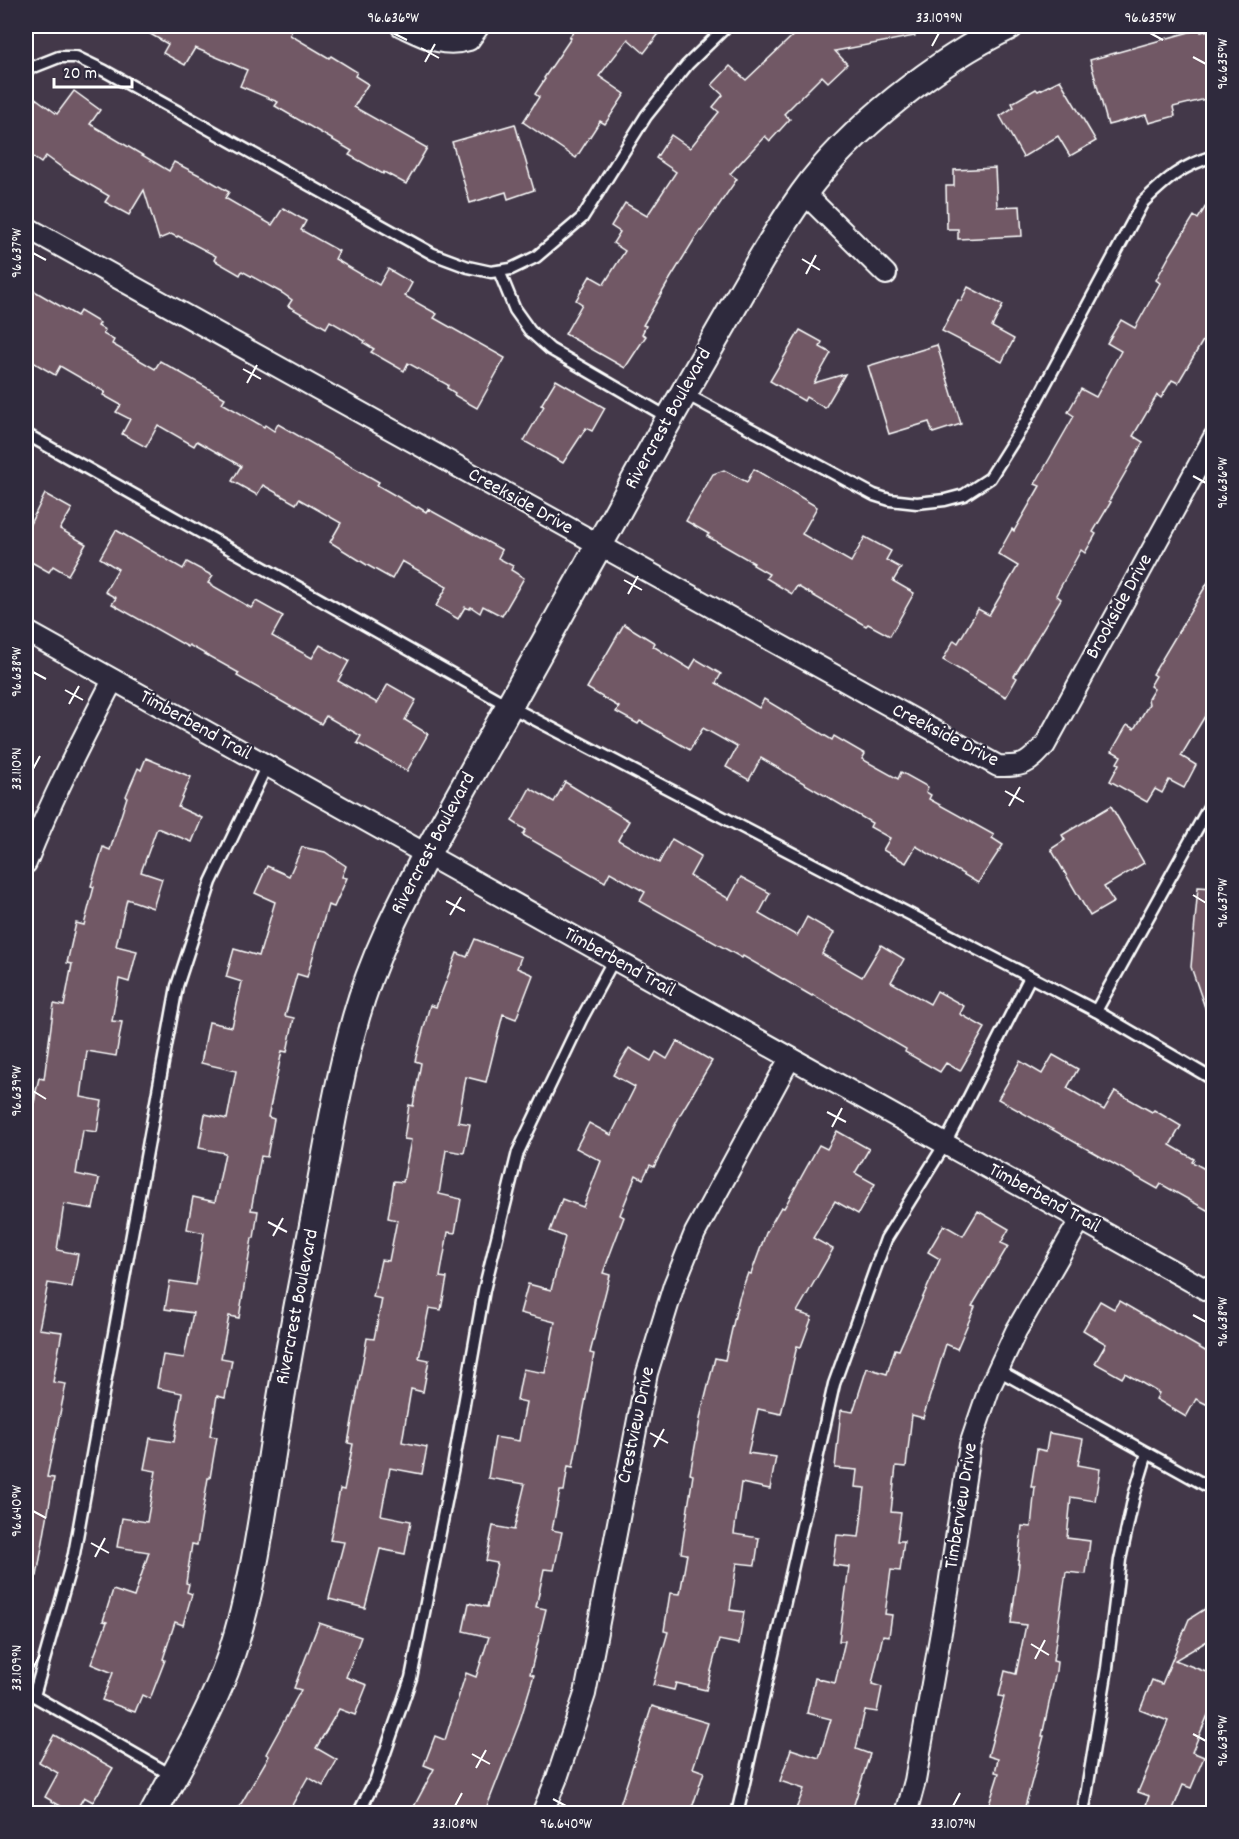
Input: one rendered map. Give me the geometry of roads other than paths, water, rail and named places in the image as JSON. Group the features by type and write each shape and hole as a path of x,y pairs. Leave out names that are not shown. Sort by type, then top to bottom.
{"street":[{"path":"401,26 436,41 456,44 469,40 478,26"},
{"name":"Rivercrest Boulevard","path":"153,1814 213,1701 231,1654 260,1531 277,1420 338,1094 357,1015 375,963 400,906 426,855 684,393 757,265 804,193 847,142 886,108 937,69 988,36 1010,26"},
{"path":"804,193 886,274"},
{"name":"Creekside Drive","path":"26,227 987,761 998,766 1017,767"},
{"name":"Brookside Drive","path":"1017,767 1032,760 1045,745 1214,437"},
{"name":"Timberbend Trail","path":"26,631 1214,1294"},
{"path":"26,863 43,820 113,680"},
{"name":"Crestview Drive","path":"542,1814 557,1778 585,1694 647,1373 674,1285 695,1233 790,1058"},
{"name":"Timberview Drive","path":"906,1814 915,1781 946,1603 970,1445 989,1389 1016,1332 1080,1220"}],"lane":[{"path":"26,70 59,57 76,57 433,254 468,267 491,272 511,269 536,257 582,218 646,116 687,65 727,26"},
{"path":"684,393 874,495 890,500 917,503 964,495 990,478 1024,424 1143,202 1169,177 1193,162 1214,156"},
{"path":"499,271 515,310 530,331 550,350 670,418"},
{"path":"26,434 509,706 1096,1011 1214,1080"},
{"path":"173,1777 34,1696 74,1554 177,986 211,882 267,765"},
{"path":"1096,1011 1214,798"},
{"path":"358,1814 376,1779 411,1678 453,1467 484,1290 518,1152 581,1020 614,959"},
{"path":"737,1814 834,1384 886,1239 945,1144 1030,977"},
{"path":"998,1370 1214,1490"},
{"path":"1083,1814 1107,1668 1120,1560 1134,1496 1147,1453"}]}
